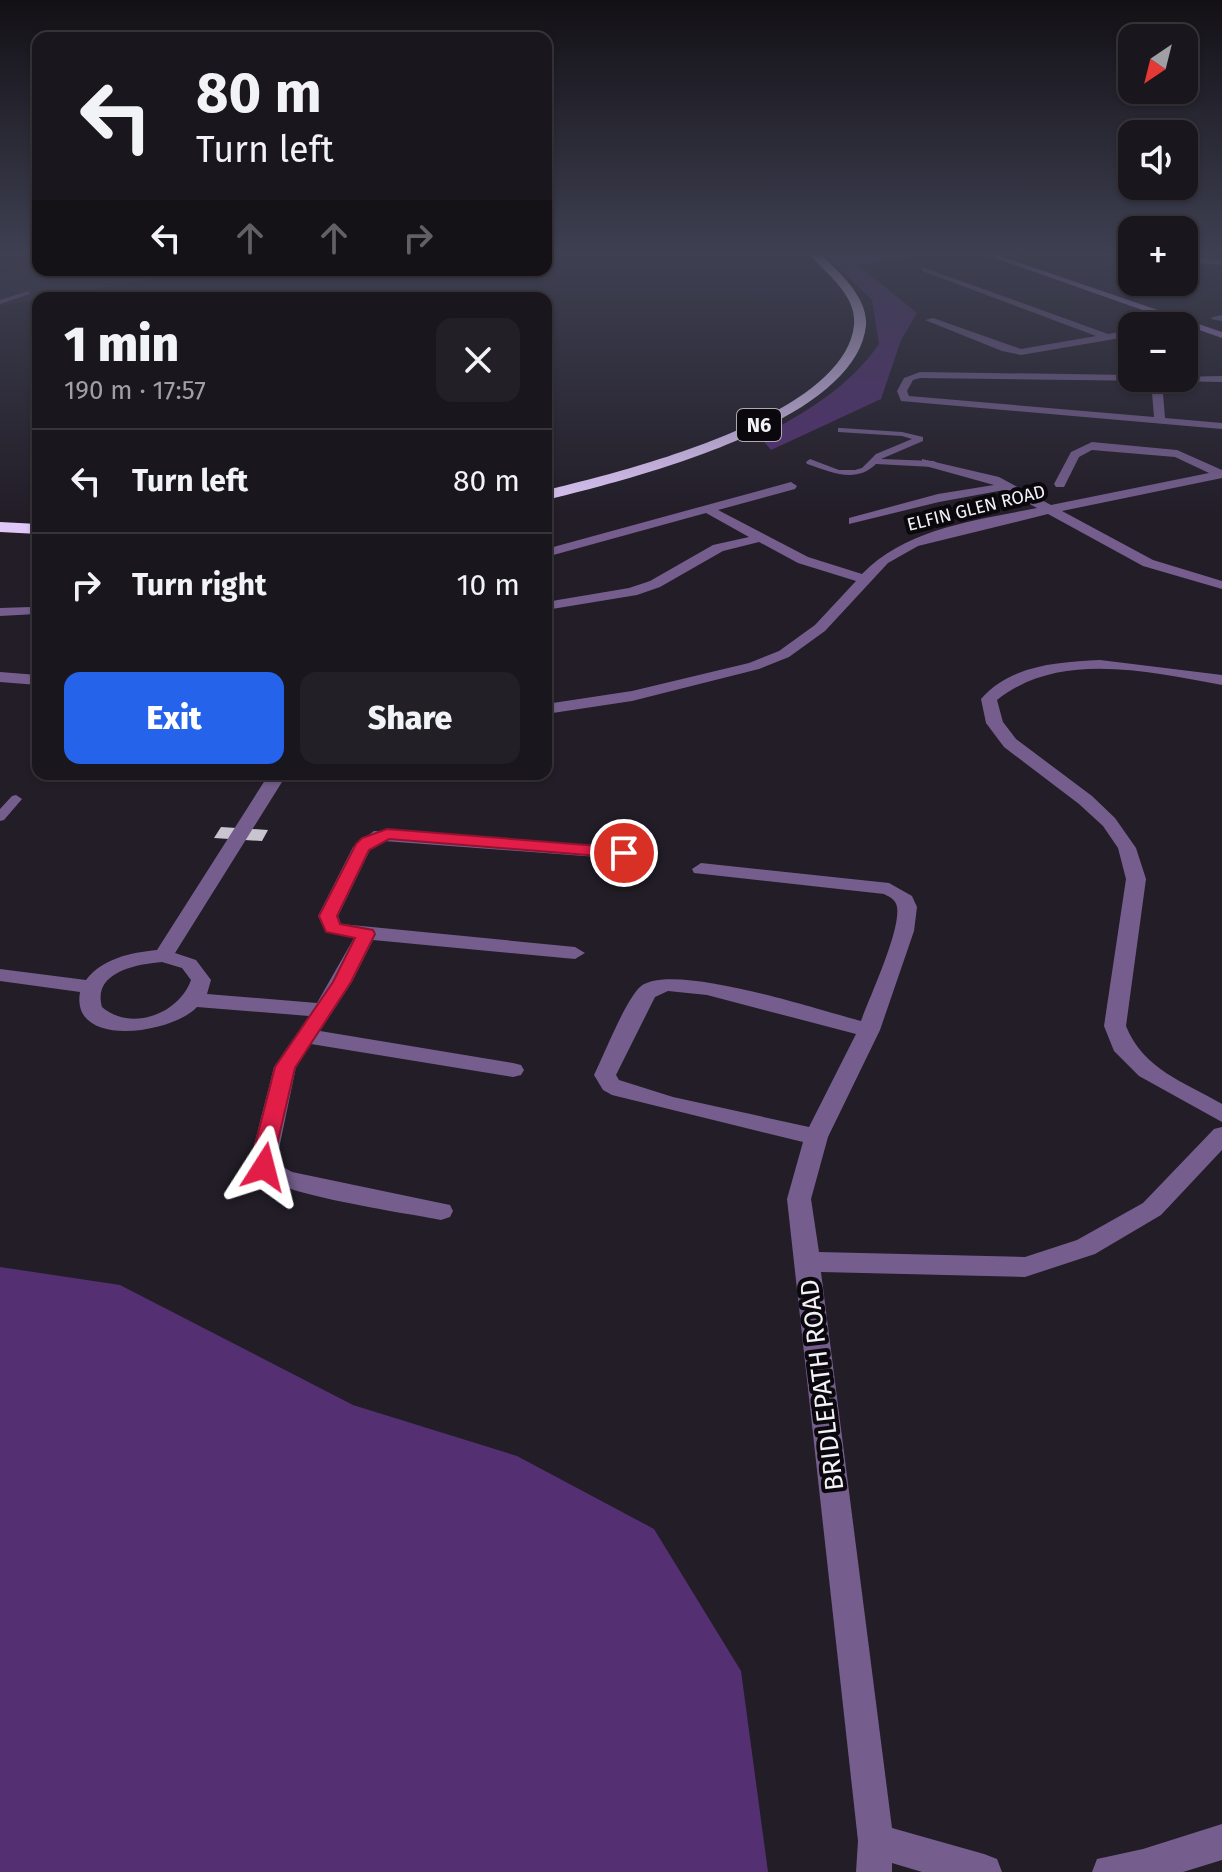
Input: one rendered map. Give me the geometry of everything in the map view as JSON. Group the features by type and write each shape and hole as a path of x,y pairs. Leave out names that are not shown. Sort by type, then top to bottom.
{"highway":[{"name":"N6","path":"552,493 697,452 766,422 820,388 841,370 851,356 855,342"},
{"path":"0,527 32,529"}],"street":[{"path":"994,342 1021,352 1076,342"},
{"path":"1118,378 920,375 909,378 902,396 918,401 1222,426"},
{"path":"1198,379 1222,379"},
{"path":"1157,392 1160,420"},
{"path":"1060,484 1074,454 1092,446 1177,454 1222,474"},
{"path":"930,463 1007,486 1148,563 1222,585"},
{"name":"ELFIN GLEN ROAD","path":"552,708 632,696 754,666 784,654 820,628 883,560 913,543 1050,509 1222,474"},
{"path":"552,551 791,486"},
{"path":"854,521 938,498 1007,486"},
{"path":"709,510 803,560 864,579"},
{"path":"552,605 632,592 655,584 718,548 760,538"},
{"path":"0,612 31,611"},
{"path":"1222,680 1122,665 1079,666 1035,672 1003,683 989,699 988,707 988,715 1001,736 1093,805 1126,842 1134,860 1136,879 1115,1026 1125,1051 1147,1071 1222,1114"},
{"path":"0,677 32,680"},
{"path":"163,956 274,780"},
{"path":"575,953 366,934 333,928 328,916 362,847 380,835 624,853"},
{"path":"701,869 889,889 902,896 907,907 904,931 869,1030 816,1137 799,1199 807,1261"},
{"path":"366,934 324,1010 285,1067 264,1153 264,1167 286,1180 441,1211"},
{"path":"163,956 189,964 201,980 193,1000 184,1009 154,1022 121,1024 107,1020 90,1006 88,996 92,987 100,976 121,963 146,957 163,956"},
{"path":"0,975 92,987"},
{"path":"816,1137 633,1094 611,1085 605,1075 646,993 656,986 707,988 869,1030"},
{"path":"193,1000 324,1010"},
{"path":"304,1036 513,1070"},
{"name":"BRIDLEPATH ROAD","path":"875,1857 807,1261 1025,1267 1086,1247 1152,1209 1222,1135"},
{"path":"1110,1872 1143,1867 1222,1842"},
{"path":"875,1857 984,1872"}],"lane":[{"path":"810,462 838,472 855,473 920,439 902,434 841,430"},
{"path":"874,461 930,463"},
{"path":"0,817 16,799"}],"shaded area":[{"path":"900,342 881,399 771,450 760,437 810,408 840,386 879,344"},
{"path":"0,1267 120,1285 353,1405 517,1456 654,1529 741,1671 768,1872 0,1872"}],"building":[{"path":"221,827 268,830 262,841 214,838"}],"route":[{"path":"264,1167 264,1153 285,1067 342,982 366,934 333,928 328,916 362,847 368,841 387,834 624,853"}]}
